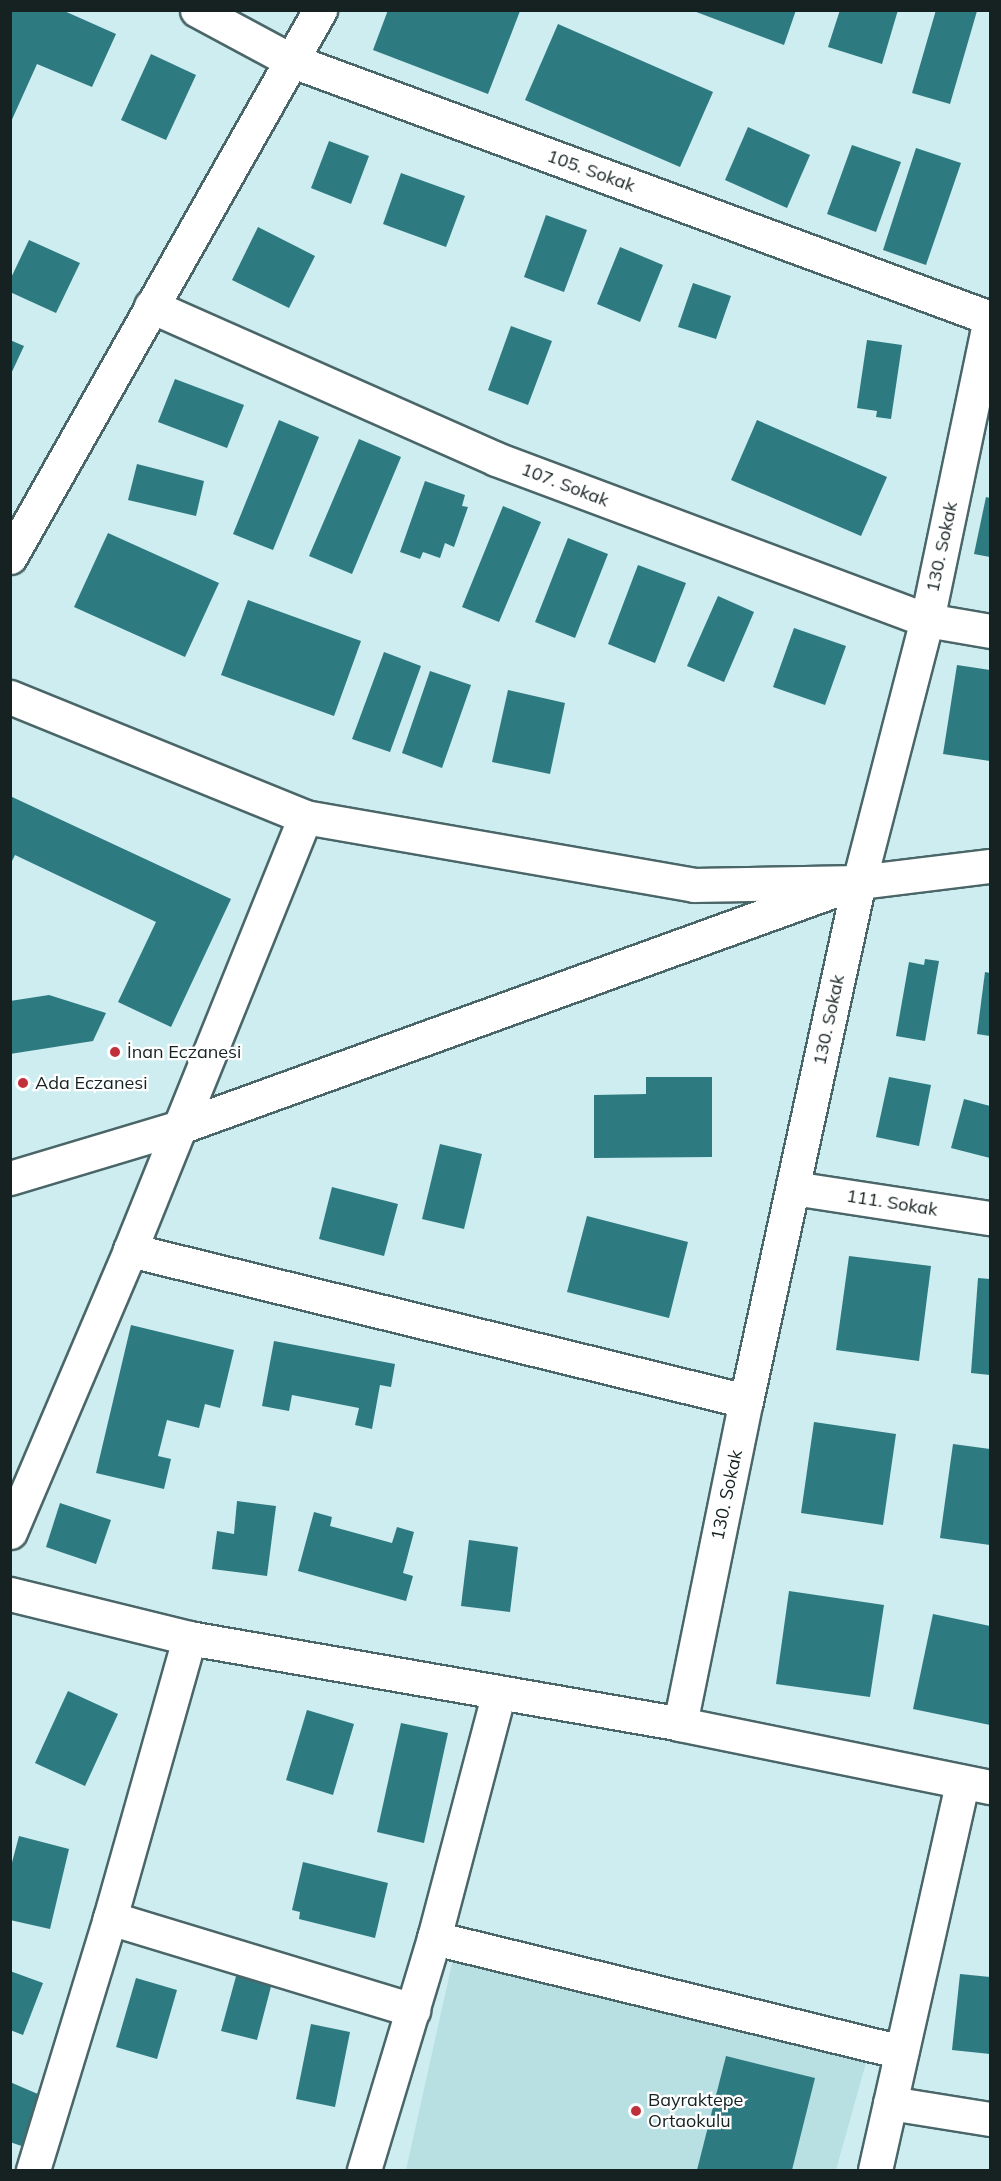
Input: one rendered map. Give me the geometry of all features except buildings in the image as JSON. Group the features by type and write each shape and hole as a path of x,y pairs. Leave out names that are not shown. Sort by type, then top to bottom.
{"street":[{"name":"105. Sokak","path":"197,10 290,60 990,319"},
{"path":"14,543 320,10"},
{"name":"107. Sokak","path":"151,306 496,459 927,620 990,631"},
{"name":"130. Sokak","path":"680,1724 746,1401 859,882 927,620 990,319"},
{"path":"10,697 305,817 693,885 859,882 990,866"},
{"path":"10,1532 130,1250 177,1128 305,817"},
{"path":"10,1178 177,1128 859,882"},
{"name":"111. Sokak","path":"793,1188 990,1218"},
{"path":"130,1250 746,1401"},
{"path":"10,1594 189,1638 680,1724 976,1785 901,2052 875,2170"},
{"path":"33,2170 110,1918 189,1638"},
{"path":"364,2170 434,1938 499,1692"},
{"path":"110,1918 413,2010"},
{"path":"434,1938 901,2052"},
{"path":"890,2103 990,2119"}],"shaded area":[{"name":"Bayraktepe Ortaokulu","path":"455,1950 869,2052 836,2170 406,2170"}],"place":[{"name":"İnan Eczanesi","path":"115,1052"},
{"name":"Ada Eczanesi","path":"23,1083"},
{"name":"Bayraktepe Ortaokulu","path":"636,2111"}]}
